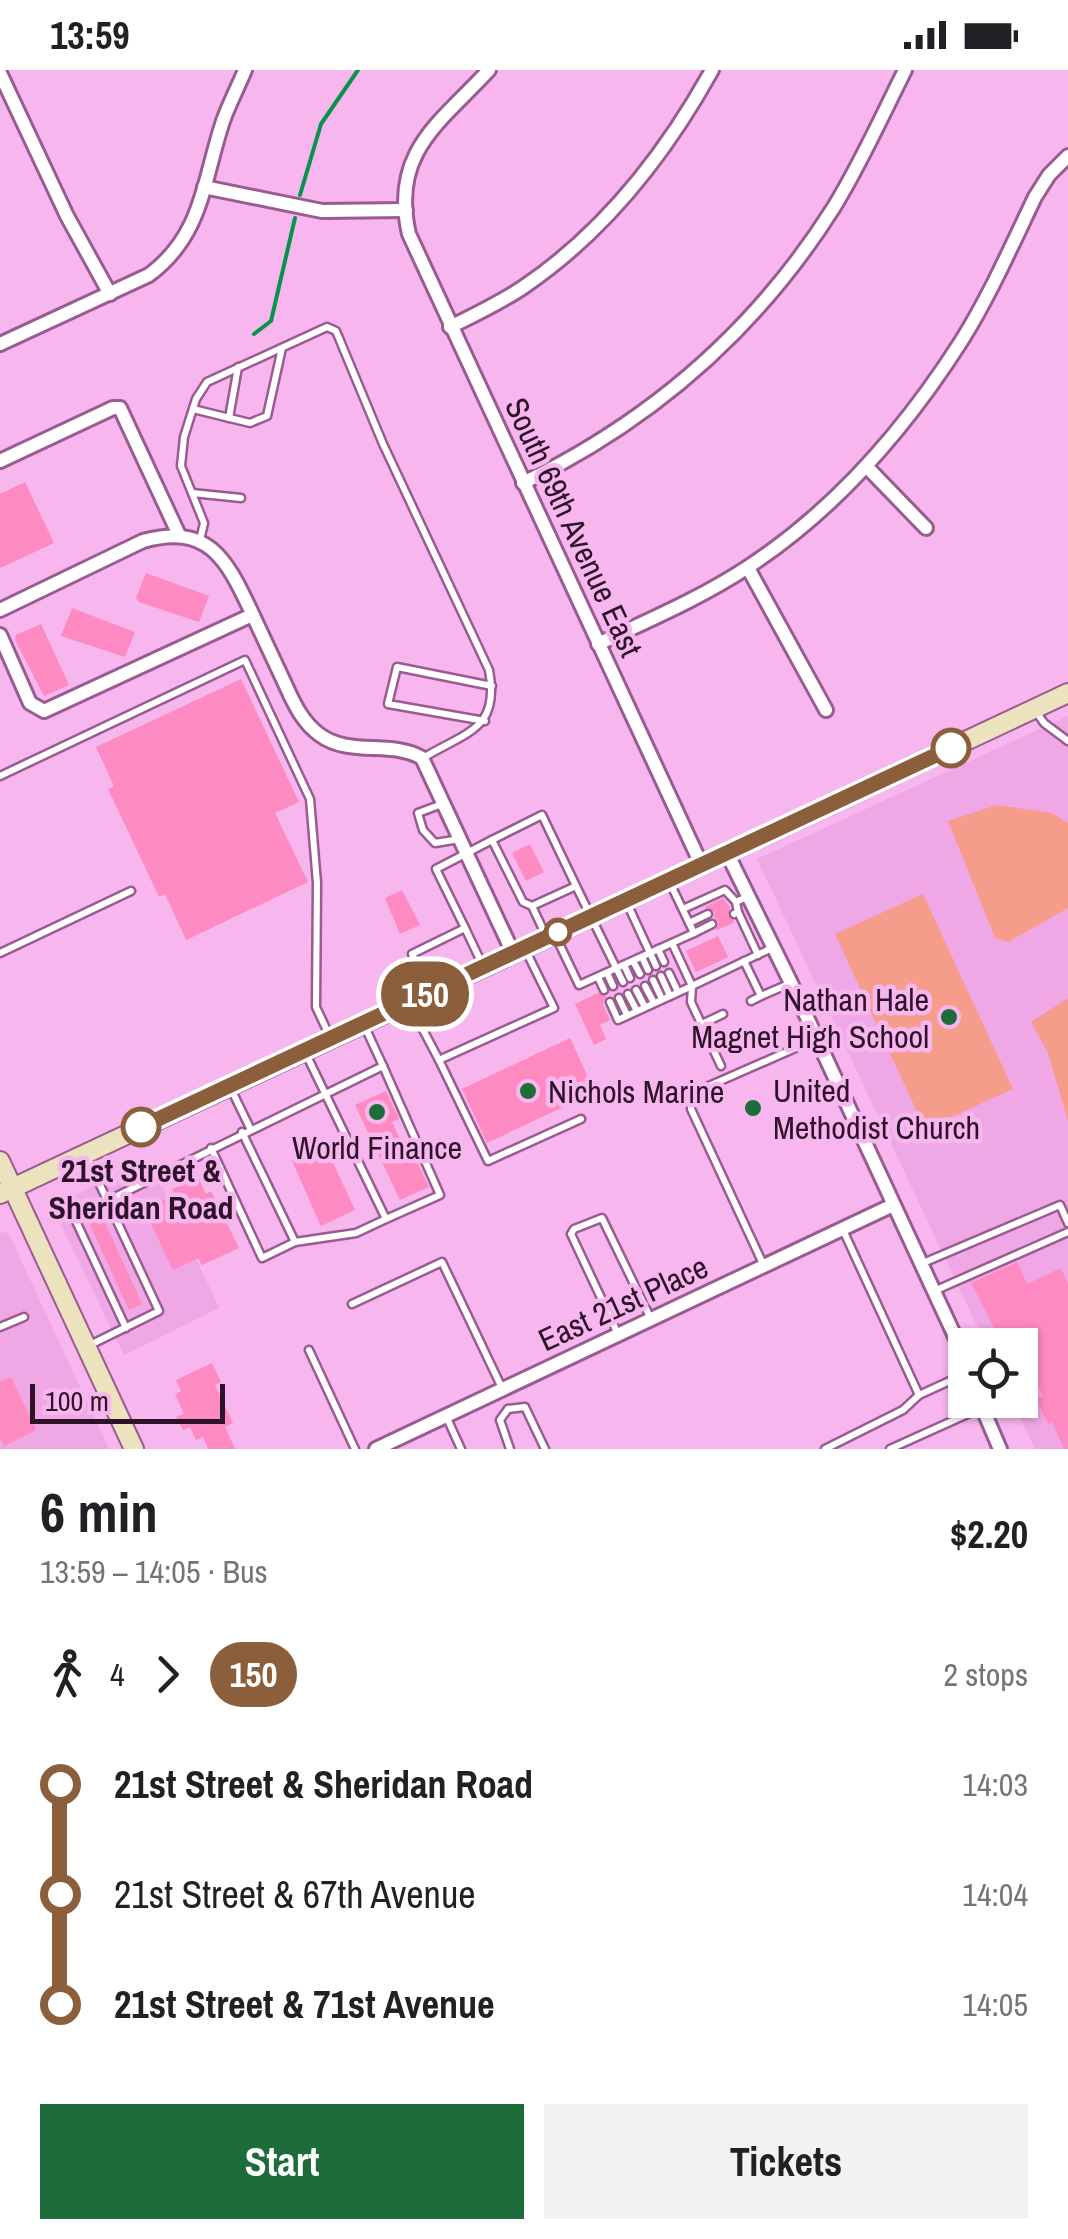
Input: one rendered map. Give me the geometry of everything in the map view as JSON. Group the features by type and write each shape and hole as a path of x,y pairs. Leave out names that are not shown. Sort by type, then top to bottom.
{"main road":[{"path":"6,1191 1068,693"},
{"path":"0,1162 6,1191 87,1347 134,1449"}],"street":[{"path":"0,344 110,294 169,260 196,217 224,118 246,70"},
{"path":"204,187 322,211 406,210 406,187 417,148 439,118 489,70"},
{"path":"450,327 524,287 600,222 660,153 712,70"},
{"path":"523,483 578,456 634,420 700,368 748,321 782,282 836,205 904,70"},
{"path":"0,72 67,216 110,294"},
{"path":"598,644 748,568 806,523 867,467 962,339 1036,197 1049,175 1068,156"},
{"name":"South 69th Avenue East","path":"406,210 409,234 450,327 701,864"},
{"path":"0,462 120,408 179,535"},
{"path":"867,467 926,528"},
{"path":"0,610 143,542 179,535 199,541 226,563 295,706 320,736 348,745 411,751 422,758 467,854 519,950"},
{"path":"748,568 826,710"},
{"path":"0,635 30,703 44,712 252,614"},
{"path":"727,852 738,901 774,948 950,1328"},
{"name":"East 21st Place","path":"376,1449 893,1205"},
{"path":"986,1418 1000,1449"}],"lane":[{"path":"199,541 204,523 181,466 184,437 207,382 327,327 336,330 383,444 490,670 492,706 485,721 422,758"},
{"path":"193,408 250,423 268,416 282,346"},
{"path":"229,418 238,366"},
{"path":"191,493 241,498"},
{"path":"0,776 245,660 310,799 317,883 316,1006 331,1038"},
{"path":"485,721 388,704 397,668 492,686"},
{"path":"1034,709 1044,723 1068,741"},
{"path":"444,803 418,813 423,830 434,843 460,839"},
{"path":"484,967 436,869 542,816 626,980"},
{"path":"492,840 523,902 532,906 580,985 712,924"},
{"path":"668,880 694,932"},
{"path":"532,906 576,886"},
{"path":"683,910 725,890 738,901 736,913 758,955"},
{"path":"0,952 132,891"},
{"path":"625,900 652,968 646,955"},
{"path":"689,923 708,914"},
{"path":"430,992 412,954 465,928"},
{"path":"672,943 692,986 692,1002 721,1066"},
{"path":"610,1002 618,1020 774,948"},
{"path":"439,1060 554,1008 519,950"},
{"path":"744,961 761,996"},
{"path":"607,973 613,986"},
{"path":"598,977 604,990"},
{"path":"658,1001 657,979 674,994"},
{"path":"751,1001 791,983"},
{"path":"632,992 641,1009"},
{"path":"619,998 628,1016"},
{"path":"409,1002 488,1161 580,1119"},
{"path":"702,1024 723,1014"},
{"path":"211,1148 262,1258 294,1242 356,1233 440,1194 364,1023"},
{"path":"765,1267 691,1109 692,1096 702,1088 817,1038"},
{"path":"304,1051 386,1219"},
{"path":"126,1328 74,1216 382,1066"},
{"path":"229,1086 294,1242"},
{"path":"86,1154 160,1311 87,1347"},
{"path":"920,1264 1060,1205 1068,1223"},
{"path":"619,1335 571,1234 574,1229 602,1218 652,1320"},
{"path":"843,1230 919,1395"},
{"path":"932,1291 1068,1232"},
{"path":"352,1304 442,1262 508,1409"},
{"path":"0,1327 24,1317"},
{"path":"309,1350 355,1449"},
{"path":"824,1449 896,1414 919,1395 948,1382"},
{"path":"510,1449 500,1420 508,1409 525,1407 546,1449"},
{"path":"446,1416 461,1449"},
{"path":"890,1449 911,1445 956,1418"}],"shaded area":[{"name":"Nathan Hale Magnet High School","path":"1068,716 1068,1449 1035,1449 1020,1418 1038,1418 1038,1328 978,1328 757,859"},
{"path":"997,805 1052,813 1068,823 1068,908 1008,942 995,938 948,821"},
{"path":"923,894 1013,1089 925,1129 835,934"},
{"path":"1068,998 1068,1121 1048,1053 1031,1022"},
{"path":"150,1159 219,1308 124,1355 52,1206"},
{"path":"8,1232 109,1449 0,1449 0,1233"}],"building":[{"path":"25,482 54,543 0,568 0,494"},
{"path":"146,573 209,596 199,622 139,602 136,598"},
{"path":"72,608 135,632 125,657 61,636"},
{"path":"41,624 69,685 44,696 15,640 16,635"},
{"path":"241,679 299,802 275,813 308,882 186,940 165,894 159,897 108,789 114,786 96,747"},
{"path":"530,844 544,872 526,881 512,853"},
{"path":"402,890 420,925 400,934 385,898"},
{"path":"723,898 730,907 728,916 735,922 715,931 719,923 715,912 704,907"},
{"path":"718,936 728,957 696,972 686,951"},
{"path":"598,993 606,996 603,1004 610,1020 600,1025 606,1039 594,1045 575,1004"},
{"name":"Nichols Marine","path":"570,1038 595,1092 487,1143 462,1089"},
{"path":"386,1091 399,1119 392,1122 429,1187 400,1200 355,1105"},
{"path":"325,1146 355,1210 321,1226 292,1161"},
{"path":"198,1177 206,1194 211,1191 239,1248 202,1265 198,1258 173,1270 144,1209 174,1195 172,1189"},
{"path":"101,1214 142,1304 129,1310 88,1220"},
{"path":"1017,1262 1027,1284 1061,1268 1068,1284 1068,1449 1064,1449 1038,1403 1043,1396 1038,1385 1038,1328 994,1328 971,1283"},
{"path":"212,1363 221,1382 215,1385 233,1423 225,1427 235,1449 208,1449 203,1437 196,1440 190,1427 183,1430 176,1417 184,1414 175,1394 181,1391 176,1380"},
{"path":"11,1377 36,1430 4,1446 0,1438 0,1382"}],"waterway":[{"path":"300,195 321,124 358,70"},
{"path":"254,334 271,321 295,218"}],"bus line":[{"name":"150","path":"141,1127 951,748"}],"place":[{"name":"Nathan Hale Magnet High School","path":"949,1017"},
{"name":"Nichols Marine","path":"528,1091"},
{"name":"United Methodist Church","path":"753,1108"},
{"name":"World Finance","path":"377,1112"},
{"name":"21st Street & Sheridan Road","path":"141,1127"}]}
